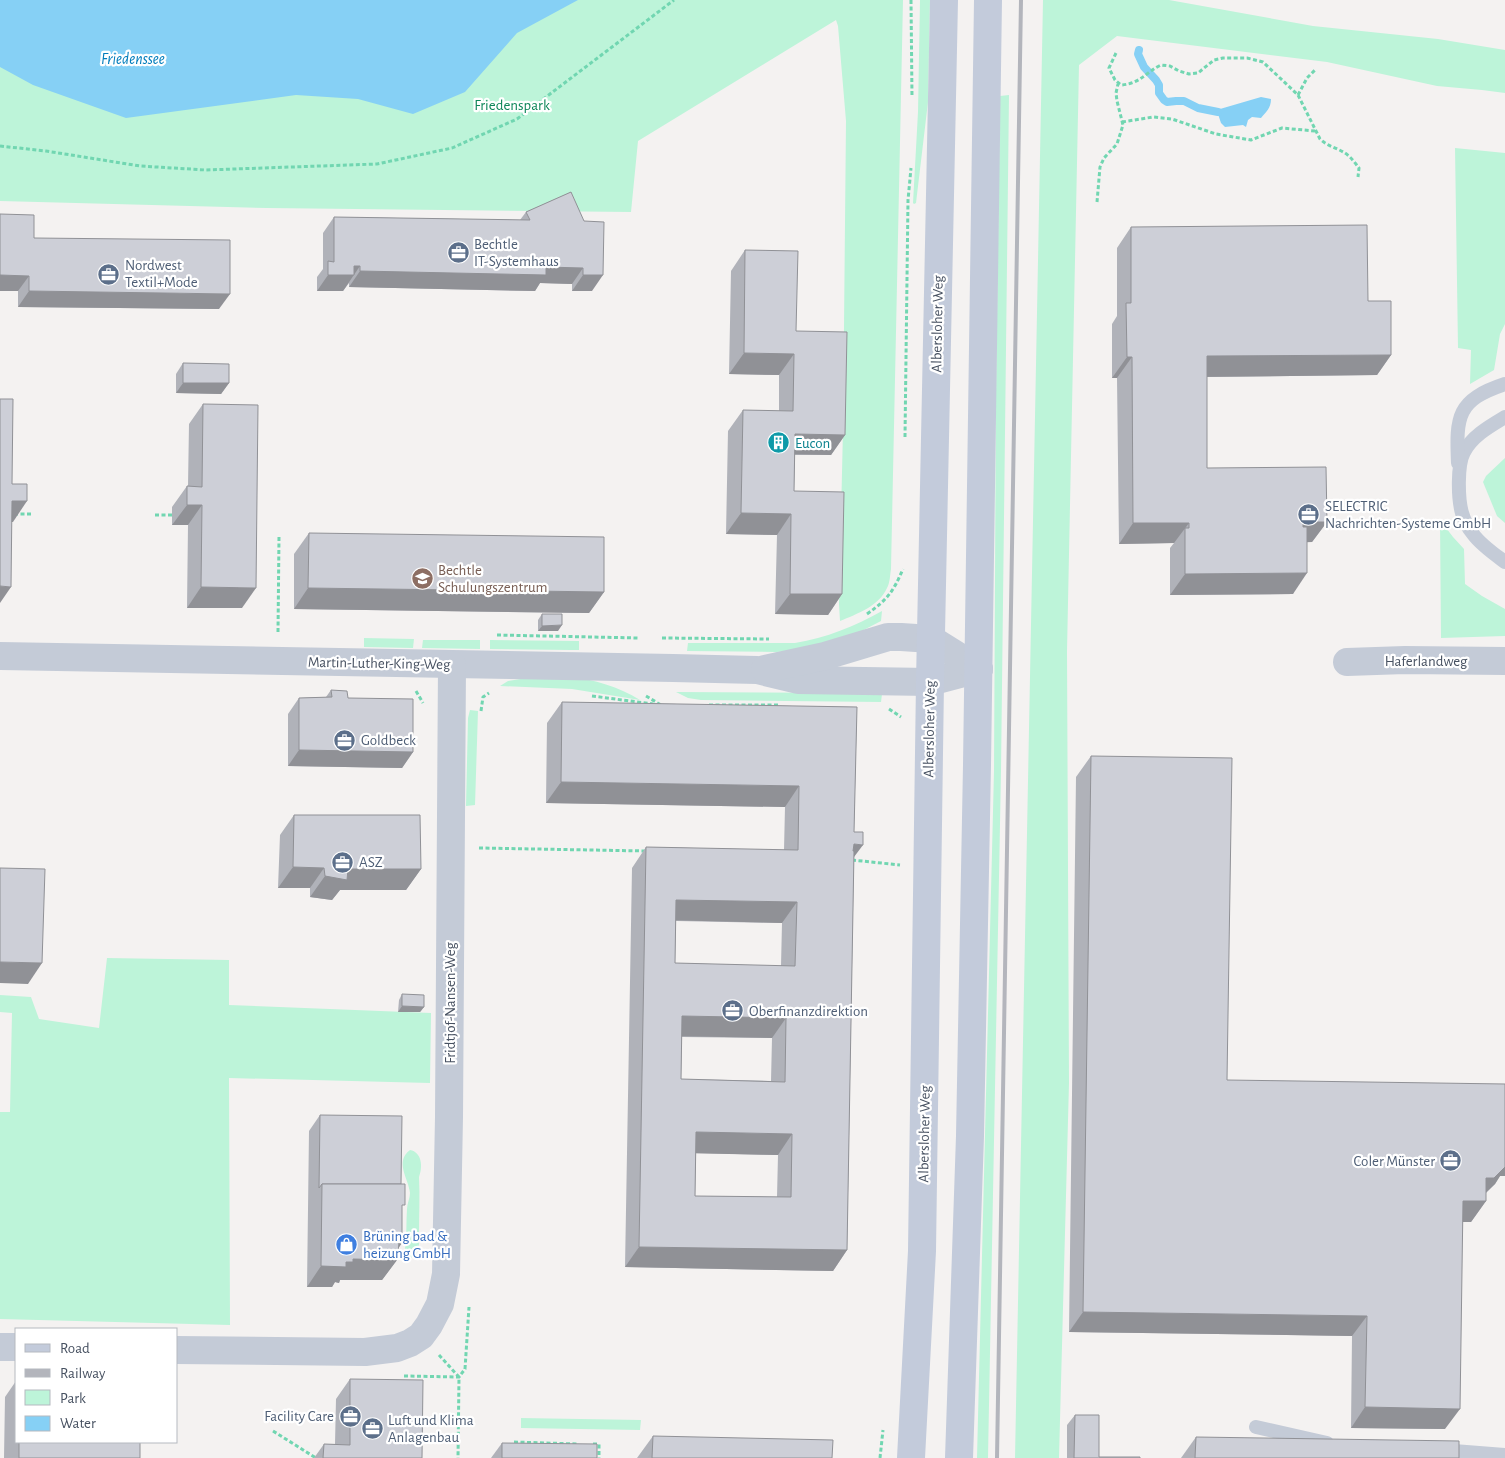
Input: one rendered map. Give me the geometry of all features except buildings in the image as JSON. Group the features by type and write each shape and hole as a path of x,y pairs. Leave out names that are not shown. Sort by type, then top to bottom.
{"main road":[{"name":"Albersloher Weg","path":"911,1458 922,1251 930,682 944,0"},
{"path":"959,1458 970,1136 979,669 988,0"}],"street":[{"name":"Martin-Luther-King-Weg","path":"758,670 825,656 888,637 931,639 979,669"},
{"name":"Martin-Luther-King-Weg","path":"0,656 758,670 798,680 930,682 979,669"},
{"name":"Haferlandweg","path":"1348,662 1405,660 1505,661"},
{"name":"Fridtjof-Nansen-Weg","path":"421,1336 440,1304 446,1274 452,665"},
{"path":"178,1350 365,1352 396,1348 410,1344 421,1336"},
{"path":"0,1347 15,1347"}],"lane":[{"path":"1505,384 1494,387 1468,402 1458,425 1457,442 1458,480 1462,513 1472,534 1505,562"},
{"path":"1458,480 1463,453 1472,440 1505,417"},
{"path":"1256,1427 1340,1445"},
{"path":"1432,1449 1505,1455"}],"path":[{"path":"0,146 46,151 140,166 206,170 377,164 452,148 517,119 674,0"},
{"path":"1097,202 1100,167 1104,158 1117,144 1123,125 1116,93 1118,84 1110,68 1116,53"},
{"path":"1118,84 1136,82 1161,64 1189,74 1198,73 1214,60 1223,58 1252,58 1263,62 1298,95 1320,139 1325,144 1350,156 1359,168 1358,177"},
{"path":"1298,95 1307,78 1316,69"},
{"path":"1122,122 1153,117 1172,119 1216,134 1251,140 1282,128 1315,131"},
{"path":"13,514 30,514"},
{"path":"155,515 172,515"},
{"path":"278,632 279,536"},
{"path":"860,619 883,603 895,588 904,568"},
{"path":"654,638 772,639"},
{"path":"415,691 424,705"},
{"path":"479,848 646,851"},
{"path":"849,859 904,865"},
{"path":"421,1336 459,1376 458,1458"},
{"path":"273,1431 316,1458"},
{"path":"514,1442 580,1444"},
{"path":"589,1444 599,1444 599,1458"}],"green space":[{"name":"Friedenspark","path":"0,0 903,0 891,569 889,584 879,600 867,609 840,621 846,121 836,20 638,141 631,212 267,208 0,201"},
{"path":"920,0 930,0 928,102 916,203 914,204 918,112"},
{"path":"1043,0 1169,0 1313,26 1438,39 1505,50 1505,93 1437,86 1327,62 1117,36 1079,65 1067,652 1069,1083 1059,1458 1015,1458"},
{"path":"1009,95 1001,771 988,1458 977,1458 994,771 1000,96"},
{"path":"1455,148 1505,153 1505,324 1500,334 1494,370 1470,384 1471,350 1458,348"},
{"path":"1505,458 1505,523 1497,516 1483,482 1486,476"},
{"path":"1440,520 1464,549 1465,584 1505,609 1505,636 1441,638"},
{"path":"882,611 881,621 854,635 806,650 776,652 687,651 688,643 795,643 807,641 840,631"},
{"path":"364,638 414,639 413,648 364,647"},
{"path":"423,640 480,640 480,649 422,648"},
{"path":"490,640 579,641 579,650 490,649"},
{"path":"533,677 564,677 588,680 606,684 640,700 572,689 500,686 508,681"},
{"path":"676,692 882,694 881,702 701,700 688,698"},
{"path":"470,710 478,711 475,805 466,806 468,718"},
{"path":"107,958 229,960 229,1005 431,1013 430,1083 229,1078 230,1325 0,1319 0,1112 10,1112 12,1013 0,1012 0,995 31,997 39,1019 99,1028"},
{"path":"410,1150 414,1151 419,1157 421,1169 419,1177 419,1245 415,1255 408,1258 405,1248 407,1207 410,1193 403,1160"},
{"path":"521,1418 641,1420 640,1430 521,1428"}],"water":[{"name":"Friedenssee","path":"0,0 578,0 517,33 465,92 413,114 358,99 296,95 126,118 33,85 0,67"},
{"path":"1261,97 1271,99 1271,102 1261,118 1252,117 1248,120 1246,127 1243,125 1225,127 1221,123 1218,114 1220,109"}],"waterway":[{"path":"1139,50 1138,54 1144,67 1156,80 1159,85 1159,93 1164,100 1167,102 1184,101 1198,108 1218,112"}],"railway":[{"path":"997,1458 1021,0"}],"place":[{"name":"Bechtle IT-Systemhaus","path":"458,253"},
{"name":"Nordwest Textil+Mode","path":"109,274"},
{"name":"Eucon","path":"779,443"},
{"name":"SELECTRIC Nachrichten-Systeme GmbH","path":"1309,515"},
{"name":"Bechtle Schulungszentrum","path":"422,579"},
{"name":"Goldbeck","path":"345,740"},
{"name":"ASZ","path":"343,862"},
{"name":"Oberfinanzdirektion","path":"733,1011"},
{"name":"Coler Münster","path":"1451,1161"},
{"name":"Brüning bad & heizung GmbH","path":"347,1245"},
{"name":"Facility Care","path":"350,1416"},
{"name":"Luft und Klima Anlagenbau","path":"372,1429"}]}
